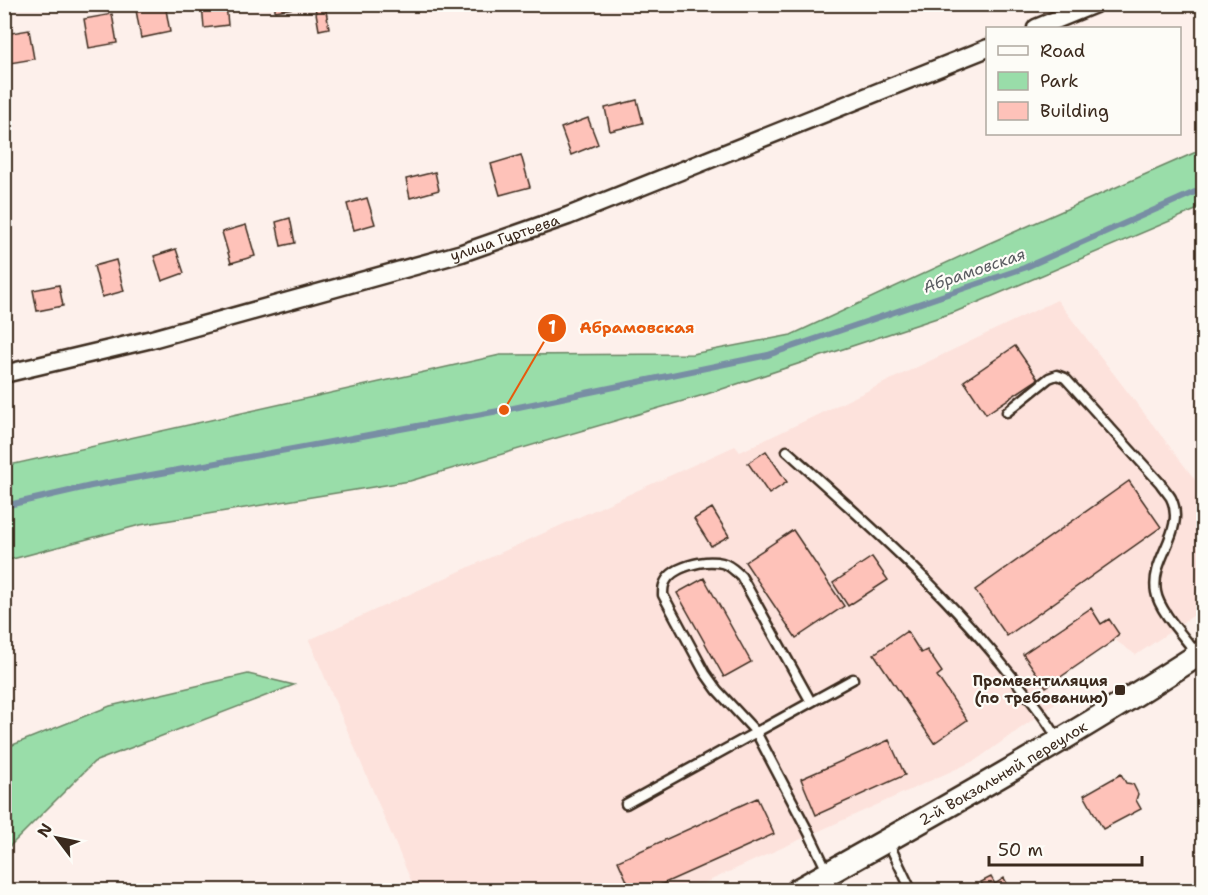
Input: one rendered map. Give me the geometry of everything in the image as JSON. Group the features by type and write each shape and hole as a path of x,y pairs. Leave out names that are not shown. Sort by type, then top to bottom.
{"street":[{"path":"1038,27 1095,4"},
{"name":"улица Гуртьева","path":"4,374 163,336 462,253 568,216 986,48"},
{"name":"2-й Вокзальный переулок","path":"798,891 1108,713 1202,652"}],"lane":[{"path":"1007,412 1049,378 1057,375 1065,378 1160,483 1171,498 1175,516 1174,530 1159,561 1155,578 1156,594 1162,607 1202,652"},
{"path":"788,451 896,549 951,604 1042,713 1059,741"},
{"path":"811,702 741,576 722,563 690,565 672,574 664,584 663,595 705,673 717,690 756,732 828,874"},
{"path":"626,804 853,679"},
{"path":"888,841 911,891"}],"shaded area":[{"path":"1057,300 1203,490 1203,609 1136,655 1115,640 1113,641 1049,685 1055,704 976,760 689,890 415,890 309,640 735,446 740,452"}],"green space":[{"path":"1203,149 1203,207 955,312 707,394 410,481 140,525 5,561 5,466 500,355 692,354 791,335 985,245"},
{"path":"248,674 294,685 94,762 5,851 5,748 110,706"}],"building":[{"path":"165,4 170,32 141,38 136,10"},
{"path":"202,4 226,4 228,25 204,28"},
{"path":"275,4 293,4 293,8 275,11"},
{"path":"325,5 329,28 319,30 315,7"},
{"path":"112,14 117,43 89,48 84,19"},
{"path":"29,30 34,59 10,63 5,34"},
{"path":"637,100 643,123 610,131 605,108"},
{"path":"588,118 598,144 571,155 561,128"},
{"path":"521,155 530,187 500,195 491,164"},
{"path":"435,172 439,190 410,198 406,179"},
{"path":"367,198 375,224 354,230 347,204"},
{"path":"290,218 295,243 281,246 276,222"},
{"path":"246,225 255,256 231,263 222,232"},
{"path":"176,249 184,273 162,281 154,256"},
{"path":"116,260 124,291 102,297 94,266"},
{"path":"59,285 63,306 37,311 33,290"},
{"path":"1015,346 1038,379 986,414 964,381"},
{"path":"766,451 787,482 769,494 748,463"},
{"path":"1129,481 1161,527 1007,636 975,590"},
{"path":"712,508 729,536 711,546 694,519"},
{"path":"793,530 844,606 796,638 745,562"},
{"path":"872,557 888,580 848,606 833,583"},
{"path":"704,578 751,662 724,677 677,593"},
{"path":"1091,608 1101,624 1109,619 1119,634 1113,641 1046,687 1023,654"},
{"path":"907,631 921,653 927,650 942,672 937,676 967,720 934,743 874,654"},
{"path":"889,740 905,775 816,815 801,779"},
{"path":"1121,774 1126,783 1133,784 1138,794 1136,800 1141,809 1103,829 1084,795"},
{"path":"757,798 774,834 649,890 631,890 618,861"},
{"path":"991,877 995,884 1004,878 1011,890 982,890 985,889 981,882"}],"waterway":[{"name":"Абрамовская","path":"4,506 91,486 504,410 768,355 1024,268 1204,188"}],"place":[{"name":"Абрамовская","path":"504,410"},
{"name":"Промвентиляция (по требованию)","path":"1120,690"}]}
